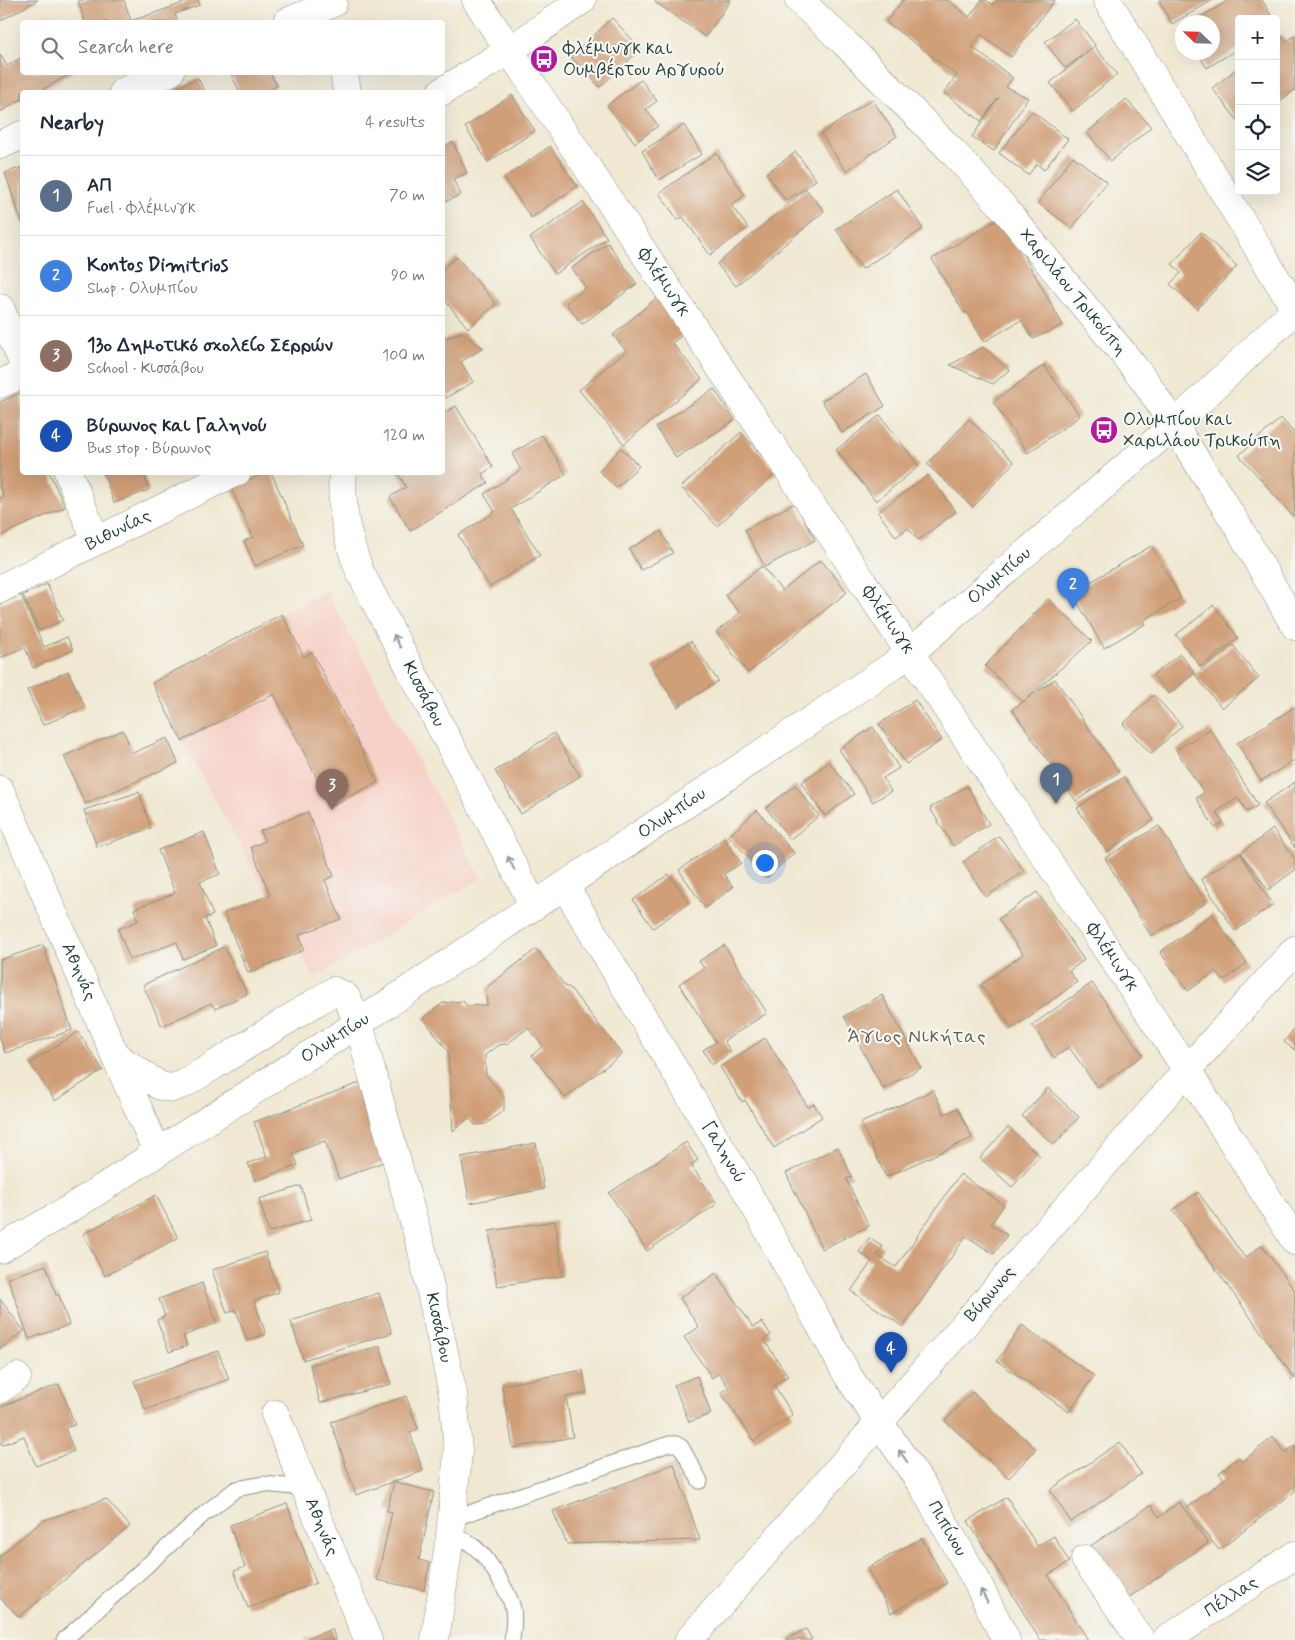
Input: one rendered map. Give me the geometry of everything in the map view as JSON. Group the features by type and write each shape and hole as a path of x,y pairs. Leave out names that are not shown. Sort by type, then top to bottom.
{"street":[{"name":"Φλέμινγκ","path":"476,0 1187,1070 1295,1241"},
{"path":"443,90 510,50 582,0"},
{"name":"Χαριλάου Τρικούπη","path":"799,0 898,96 1004,208 1128,359 1145,381 1239,528 1295,626"},
{"path":"1107,0 1295,310"},
{"path":"294,20 334,9"},
{"path":"128,90 163,75"},
{"path":"345,75 348,90"},
{"path":"0,145 20,136"},
{"path":"0,308 20,355"},
{"name":"Ολυμπίου","path":"0,1249 71,1208 360,1023 910,653 1172,426 1295,310"},
{"path":"0,384 20,375"},
{"path":"69,475 96,541"},
{"name":"Βιθυνίας","path":"0,589 231,475"},
{"name":"Κισσάβου","path":"343,475 343,512 349,541 360,572 534,906"},
{"name":"Αθηνάς","path":"0,790 157,1152"},
{"name":"Γαληνού","path":"565,886 746,1190 848,1376 879,1421"},
{"name":"Βύρωνος","path":"689,1640 1187,1070 1295,950"},
{"name":"Κισσάβου","path":"116,1056 150,1081 160,1086 172,1088 184,1084 208,1071 321,997 334,991 346,997 360,1023 369,1063 422,1250 446,1358 456,1421 458,1451 451,1527 435,1640"},
{"name":"Αθηνάς","path":"275,1414 368,1640"},
{"name":"Πιπίνου","path":"879,1421 909,1463 940,1516 974,1576 1006,1640"},
{"name":"Πέλλας","path":"1166,1640 1295,1555"},
{"path":"1085,1559 1142,1640"}],"lane":[{"path":"512,1640 514,1609 497,1576 480,1552 468,1542 456,1536 451,1527 669,1444 676,1444 681,1447 700,1481"},
{"path":"64,1640 197,1520 236,1489 263,1484 306,1488"}],"shaded area":[{"path":"326,590 481,878 314,978 182,741 152,683"}],"building":[{"path":"0,0 38,0 0,21"},
{"path":"124,0 131,20 84,20 78,1"},
{"path":"192,0 198,0 200,5 175,14 177,20 134,20"},
{"path":"656,0 731,0 705,37 655,2"},
{"path":"903,0 948,0 969,17 982,0 986,0 993,5 997,0 1055,0 1011,57 981,34 972,47 1013,78 1006,87 1028,98 994,151 972,137 999,97 981,121 944,93 957,75 886,22"},
{"path":"1159,0 1213,0 1187,15 1175,15 1175,22 1172,24"},
{"path":"1229,0 1262,0 1271,15 1235,15 1235,50 1220,60 1220,15 1204,15"},
{"path":"612,18 641,49 600,87 571,57"},
{"path":"1075,19 1117,74 1073,111 1050,83 1092,48 1065,68 1045,42"},
{"path":"1295,35 1295,90 1280,101 1280,60 1280,36 1286,42"},
{"path":"0,54 7,66 20,58 20,75 68,75 42,90 20,90 20,100 0,112"},
{"path":"1202,60 1220,60 1207,68"},
{"path":"1235,70 1235,117 1212,88"},
{"path":"232,75 272,75 277,86 269,90 239,90"},
{"path":"198,78 204,90 171,90"},
{"path":"641,80 657,101 646,109 658,126 635,143 607,105"},
{"path":"512,95 535,131 488,162 465,127"},
{"path":"872,99 897,136 846,171 821,134"},
{"path":"1126,99 1151,127 1111,161 1087,133"},
{"path":"1032,111 1068,139 1044,170 1037,164 1028,175 999,153"},
{"path":"684,125 702,154 659,180 642,151"},
{"path":"453,142 467,173 453,179 461,195 445,202 445,146"},
{"path":"550,146 577,186 531,218 504,178"},
{"path":"796,152 816,180 786,201 766,173"},
{"path":"716,153 745,195 731,205 748,228 710,255 683,217 678,220 659,193"},
{"path":"1073,156 1107,182 1072,228 1038,203"},
{"path":"20,168 20,217 5,173"},
{"path":"806,189 824,211 736,286 717,264"},
{"path":"897,189 923,229 862,269 836,229"},
{"path":"583,202 607,238 555,274 530,238"},
{"path":"1002,217 1063,325 1033,339 1021,320 984,342 967,312 964,313 932,259"},
{"path":"1201,232 1237,266 1197,309 1170,284 1181,273 1172,264"},
{"path":"608,243 637,284 582,324 566,303 586,288 572,268"},
{"path":"457,257 496,304 468,328 445,301 445,267"},
{"path":"660,295 689,330 672,343 702,379 624,444 579,390 626,351 613,335"},
{"path":"462,332 483,348 461,362 473,382 445,398 445,339"},
{"path":"983,347 1009,370 993,384 950,365"},
{"path":"1044,365 1080,416 1028,453 993,402"},
{"path":"866,374 885,406 842,433 822,401"},
{"path":"714,389 735,420 676,458 656,427"},
{"path":"20,393 20,475 50,475 65,507 0,536 0,498 4,497 0,488 0,402"},
{"path":"456,406 493,467 482,474 488,483 410,531 390,497 406,487 399,475 445,475 445,412"},
{"path":"880,415 919,466 876,501 836,450"},
{"path":"1281,418 1295,434 1295,514 1293,516 1239,455"},
{"path":"969,419 1014,462 973,507 927,464"},
{"path":"741,432 777,472 717,526 681,487"},
{"path":"542,435 566,474 511,509 540,555 490,587 458,535 495,512 484,494 521,470 512,454"},
{"path":"621,448 639,466 616,488 599,471"},
{"path":"104,475 144,475 149,490 114,503"},
{"path":"259,475 272,475 303,545 255,566 244,541 253,537 231,488"},
{"path":"928,475 956,512 918,540 908,528 896,537 878,512"},
{"path":"795,503 815,540 765,567 745,530"},
{"path":"661,531 673,553 641,570 629,549"},
{"path":"1151,546 1181,598 1143,621 1145,624 1104,648 1072,593"},
{"path":"821,560 847,592 748,673 716,632 740,613 725,595 762,566 782,591"},
{"path":"47,584 63,620 39,631 23,595"},
{"path":"21,595 44,647 67,637 73,650 33,668 25,647 0,658 0,604"},
{"path":"1048,599 1092,641 1023,702 985,666"},
{"path":"1214,605 1238,638 1201,667 1176,635"},
{"path":"282,614 304,657 312,652 378,782 331,806 274,694 182,741 152,683"},
{"path":"691,641 718,681 678,707 652,667"},
{"path":"1233,645 1259,678 1222,708 1195,675"},
{"path":"1180,654 1195,673 1169,694 1153,675"},
{"path":"68,671 85,707 43,725 27,690"},
{"path":"1055,679 1119,772 1076,801 1012,709"},
{"path":"1154,695 1182,726 1151,754 1123,724"},
{"path":"915,700 942,740 906,764 879,724"},
{"path":"1295,707 1295,760 1261,781 1237,743"},
{"path":"873,727 899,768 883,778 891,791 873,802 839,749"},
{"path":"1210,729 1258,805 1247,812 1238,798 1216,812 1223,823 1215,828 1196,798 1204,793 1176,750"},
{"path":"123,730 133,753 167,738 178,763 85,804 64,756"},
{"path":"554,733 580,776 521,814 495,771"},
{"path":"829,762 854,794 825,816 801,783"},
{"path":"1124,777 1154,820 1107,852 1077,808"},
{"path":"1295,782 1295,848 1264,803"},
{"path":"795,785 819,816 790,839 766,808"},
{"path":"967,786 989,824 953,846 930,808"},
{"path":"139,792 151,828 97,847 84,810"},
{"path":"757,810 794,853 767,878 729,836"},
{"path":"308,812 334,876 325,880 341,919 299,935 304,950 248,973 224,913 270,895 251,847 265,841 260,831"},
{"path":"1159,826 1206,903 1151,936 1105,858"},
{"path":"1273,829 1295,859 1295,870 1268,890 1241,853"},
{"path":"204,832 220,874 200,882 213,915 205,918 216,946 183,959 177,942 130,960 118,929 138,921 134,909 175,893 158,850"},
{"path":"999,836 1024,871 986,897 963,862"},
{"path":"724,838 741,863 724,874 733,887 705,908 679,870"},
{"path":"1240,853 1273,905 1235,931 1201,879"},
{"path":"669,874 689,903 653,928 633,900"},
{"path":"1037,892 1084,960 1069,971 1077,982 1012,1029 981,985 1023,954 998,919"},
{"path":"1212,914 1247,963 1223,981 1216,971 1188,991 1160,952"},
{"path":"43,945 72,1030 5,1053 0,1038 0,960"},
{"path":"724,945 767,1013 724,1041 731,1052 712,1065 703,1050 716,1042 679,984 704,968 699,961"},
{"path":"224,947 247,994 215,1009 211,1003 162,1026 143,985"},
{"path":"536,949 622,1054 565,1098 532,1055 543,1046 528,1028 507,1044 498,1045 485,1055 486,1075 504,1097 504,1110 486,1124 475,1125 469,1118 453,1131 448,1051 423,1018 443,1003 463,1001 467,1006 487,1005 486,988"},
{"path":"1092,983 1143,1055 1097,1087 1069,1047 1054,1058 1032,1025"},
{"path":"882,995 921,1068 883,1089 844,1016"},
{"path":"1295,1027 1295,1050 1284,1042"},
{"path":"78,1032 103,1070 55,1101 30,1063"},
{"path":"765,1038 808,1107 814,1104 822,1117 774,1148 745,1100 742,1102 720,1067"},
{"path":"362,1082 391,1159 339,1179 325,1141 293,1153 298,1165 255,1181 248,1163 267,1157 254,1122"},
{"path":"1048,1088 1079,1117 1054,1145 1022,1116"},
{"path":"933,1090 944,1114 958,1108 972,1138 886,1177 861,1123"},
{"path":"1008,1127 1040,1156 1012,1187 980,1158"},
{"path":"686,1142 698,1160 691,1165 717,1204 647,1251 609,1193"},
{"path":"536,1143 544,1189 470,1203 461,1157"},
{"path":"838,1147 852,1177 846,1179 869,1226 822,1249 786,1173"},
{"path":"960,1174 1004,1205 991,1224 1007,1235 994,1254 966,1236 903,1327 851,1291 872,1261 859,1252 869,1238 883,1247 877,1255 896,1267"},
{"path":"301,1186 311,1220 269,1232 259,1199"},
{"path":"1198,1192 1245,1258 1262,1245 1295,1291 1295,1379 1173,1210"},
{"path":"156,1195 178,1238 105,1276 83,1234"},
{"path":"555,1221 563,1276 497,1286 489,1231"},
{"path":"265,1252 279,1292 254,1301 266,1334 247,1341 236,1310 227,1313 212,1270"},
{"path":"46,1265 69,1325 29,1339 8,1278"},
{"path":"716,1273 753,1327 762,1322 771,1335 764,1340 788,1376 774,1385 793,1415 754,1441 721,1393 729,1388 719,1373 712,1378 684,1337 699,1327 680,1298"},
{"path":"202,1283 217,1323 183,1336 187,1346 169,1352 157,1320 165,1316 159,1299"},
{"path":"379,1293 392,1333 303,1360 291,1321"},
{"path":"0,1299 24,1331 0,1349"},
{"path":"1022,1325 1094,1376 1069,1412 997,1361"},
{"path":"380,1346 391,1384 320,1403 310,1365"},
{"path":"218,1351 229,1379 145,1410 134,1381"},
{"path":"583,1370 587,1393 566,1397 573,1437 513,1448 502,1385"},
{"path":"697,1376 711,1414 689,1422 674,1385"},
{"path":"59,1384 75,1425 65,1428 74,1451 36,1466 24,1436 2,1445 0,1439 0,1407"},
{"path":"972,1392 1036,1449 1009,1478 945,1421"},
{"path":"406,1396 418,1429 410,1433 423,1471 356,1495 331,1422"},
{"path":"1273,1437 1285,1453 1295,1445 1295,1491 1219,1550 1186,1509 1224,1479 1219,1473 1239,1457 1242,1462"},
{"path":"1120,1442 1141,1474 1071,1522 1050,1490"},
{"path":"674,1464 700,1540 567,1544 553,1511"},
{"path":"394,1482 434,1492 419,1560 430,1563 424,1590 377,1580 392,1512 387,1511"},
{"path":"1007,1497 1037,1546 1054,1536 1069,1562 1048,1575 1088,1640 1040,1640 968,1521"},
{"path":"106,1499 130,1526 19,1617 0,1598 0,1556 42,1521"},
{"path":"1179,1502 1208,1543 1122,1602 1086,1549 1151,1505 1159,1517"},
{"path":"287,1504 316,1583 248,1608 234,1571 245,1567 230,1525"},
{"path":"922,1538 947,1583 891,1613 867,1568"},
{"path":"332,1629 336,1640 303,1640"},
{"path":"806,1629 812,1640 785,1640"}],"place":[{"name":"Φλέμινγκ και Ουμβέρτου Αργυρού","path":"544,59"},
{"name":"Ολυμπίου και Χαριλάου Τρικούπη","path":"1104,430"},
{"name":"Kontos Dimitrios","path":"1073,609"},
{"name":"ΑΠ","path":"1056,804"},
{"name":"13ο Δημοτικό σχολείο Σερρών","path":"332,810"},
{"name":"Βύρωνος και Γαληνού","path":"891,1373"}],"district":[{"name":"Άγιος Νικήτας","path":"917,1036"}]}
